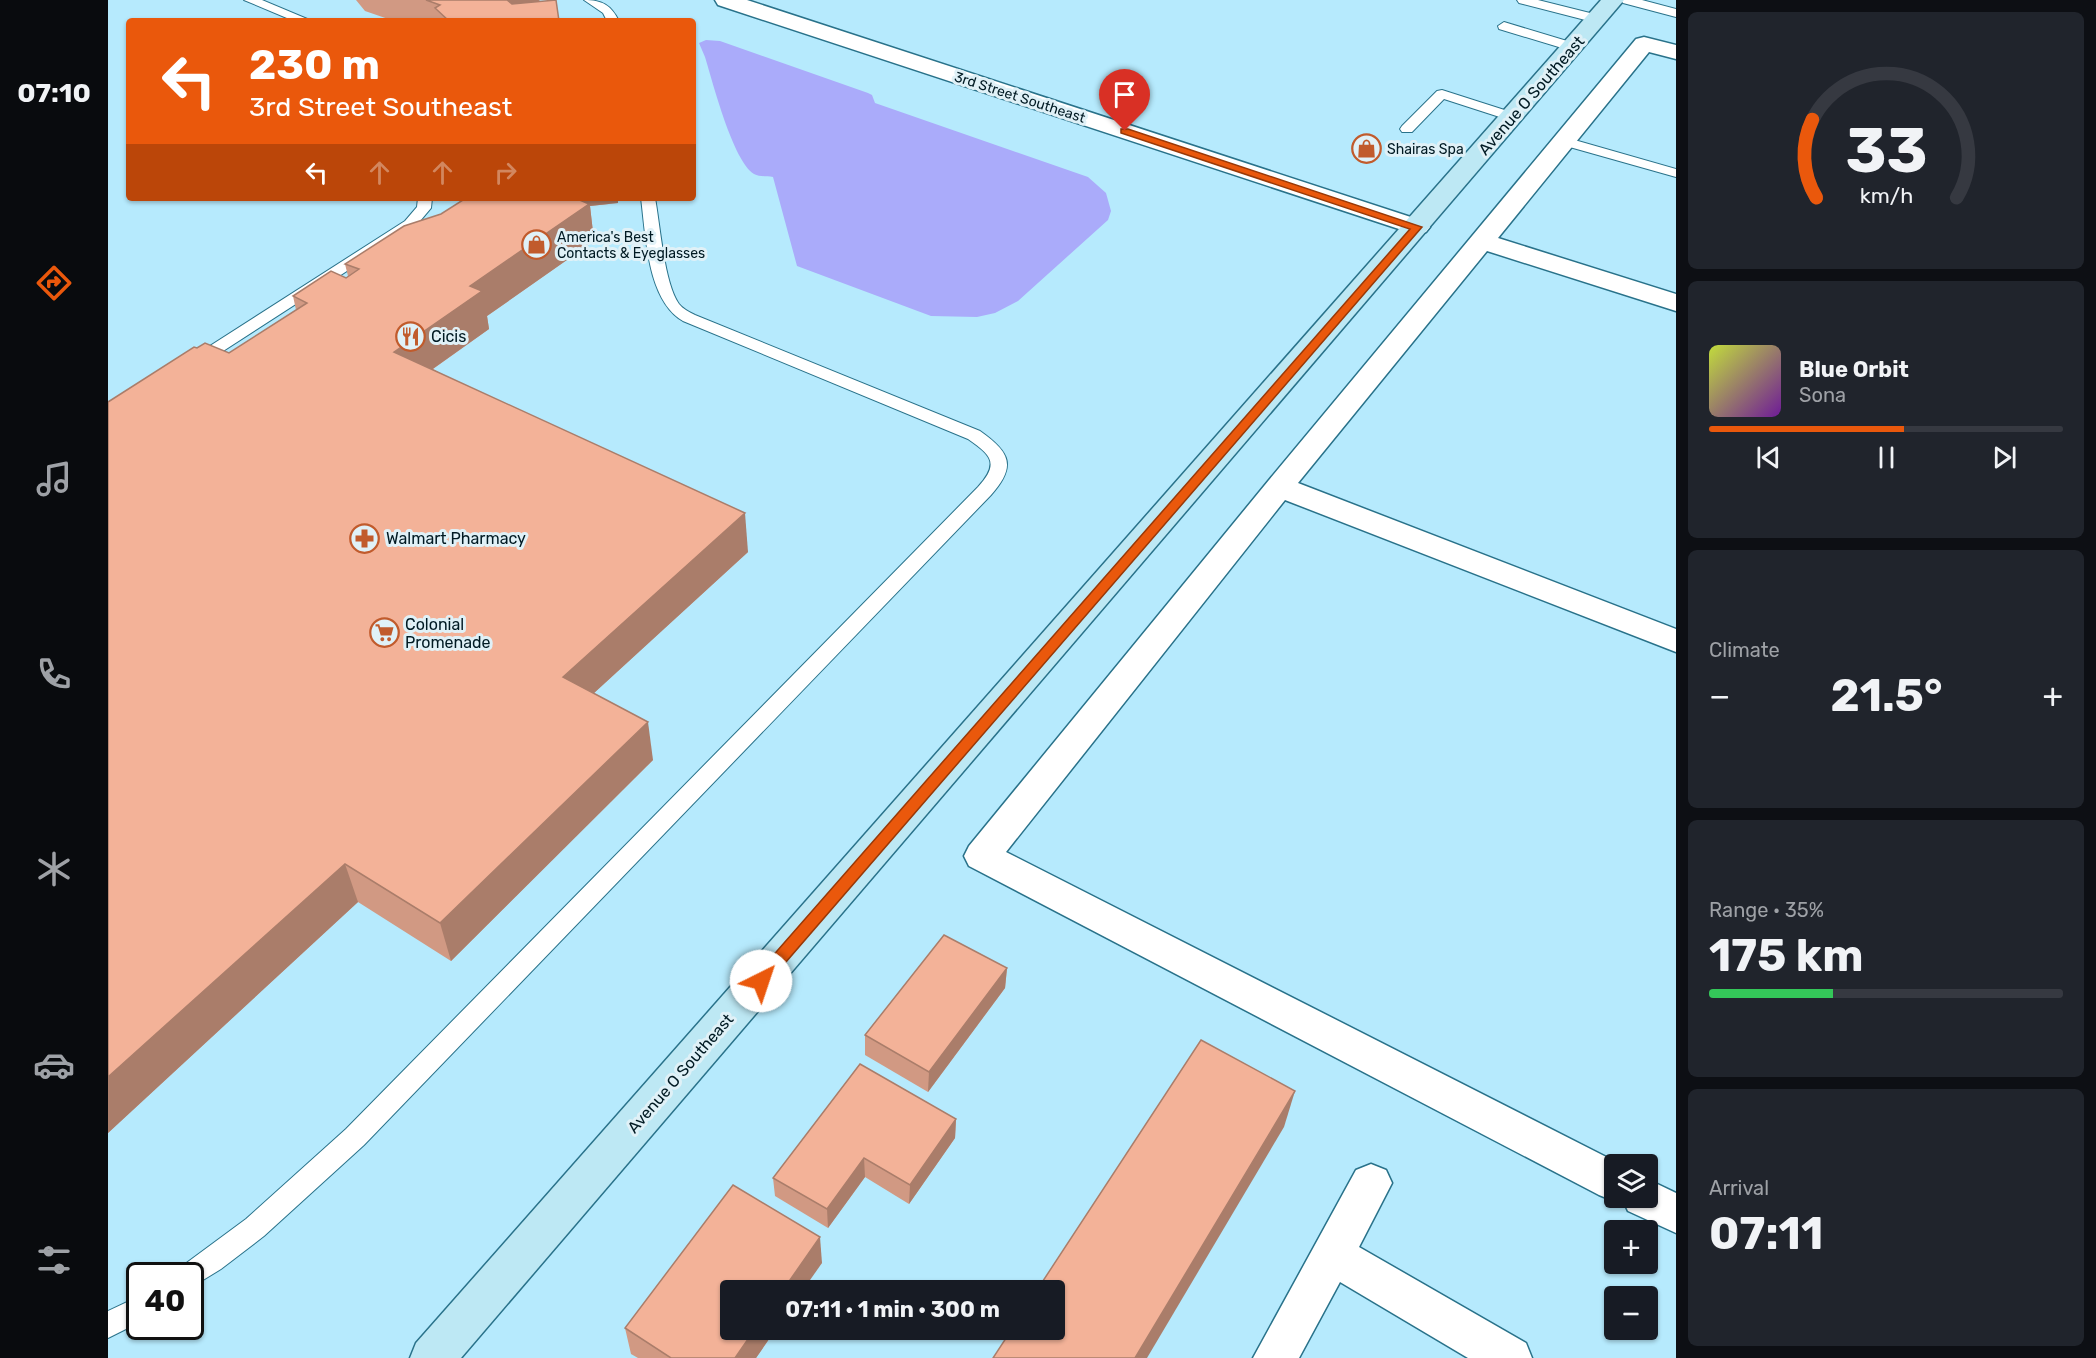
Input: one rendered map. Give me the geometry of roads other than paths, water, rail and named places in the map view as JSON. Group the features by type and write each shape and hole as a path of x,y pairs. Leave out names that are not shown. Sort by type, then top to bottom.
{"street":[{"name":"3rd Street Southeast","path":"726,0 1417,227"},
{"name":"Avenue O Southeast","path":"432,1358 1613,0"},
{"path":"1604,1177 982,856 1280,486 1644,44 1676,52"},
{"path":"1482,241 1676,303"},
{"path":"1280,486 1676,641"},
{"path":"1275,1358 1371,1183"},
{"path":"1658,1205 1676,1214"},
{"path":"1332,1254 1510,1358"}],"lane":[{"path":"250,0 298,18"},
{"path":"590,0 608,11 612,18"},
{"path":"1523,0 1597,19"},
{"path":"1627,0 1676,13"},
{"path":"1504,26 1572,47"},
{"path":"1407,129 1442,94 1512,117"},
{"path":"1564,141 1676,173"},
{"path":"176,374 410,224 424,208 425,201"},
{"path":"204,1267 269,1217 355,1137 940,537 991,484 1000,471 1000,458 990,445 974,435 679,312 672,305 666,287 649,201"},
{"path":"108,1325 126,1315"}],"water":[{"path":"706,40 720,41 868,93 872,95 875,103 1088,177 1106,193 1111,211 1108,220 1018,301 995,313 977,317 931,316 797,266 773,177 754,174 746,166 731,138 699,43"}],"place":[{"name":"Shairas Spa","path":"1366,149"},
{"name":"America's Best Contacts & Eyeglasses","path":"536,245"},
{"name":"Cicis","path":"410,336"},
{"name":"Walmart Pharmacy","path":"365,538"},
{"name":"Colonial Promenade","path":"384,633"}]}
